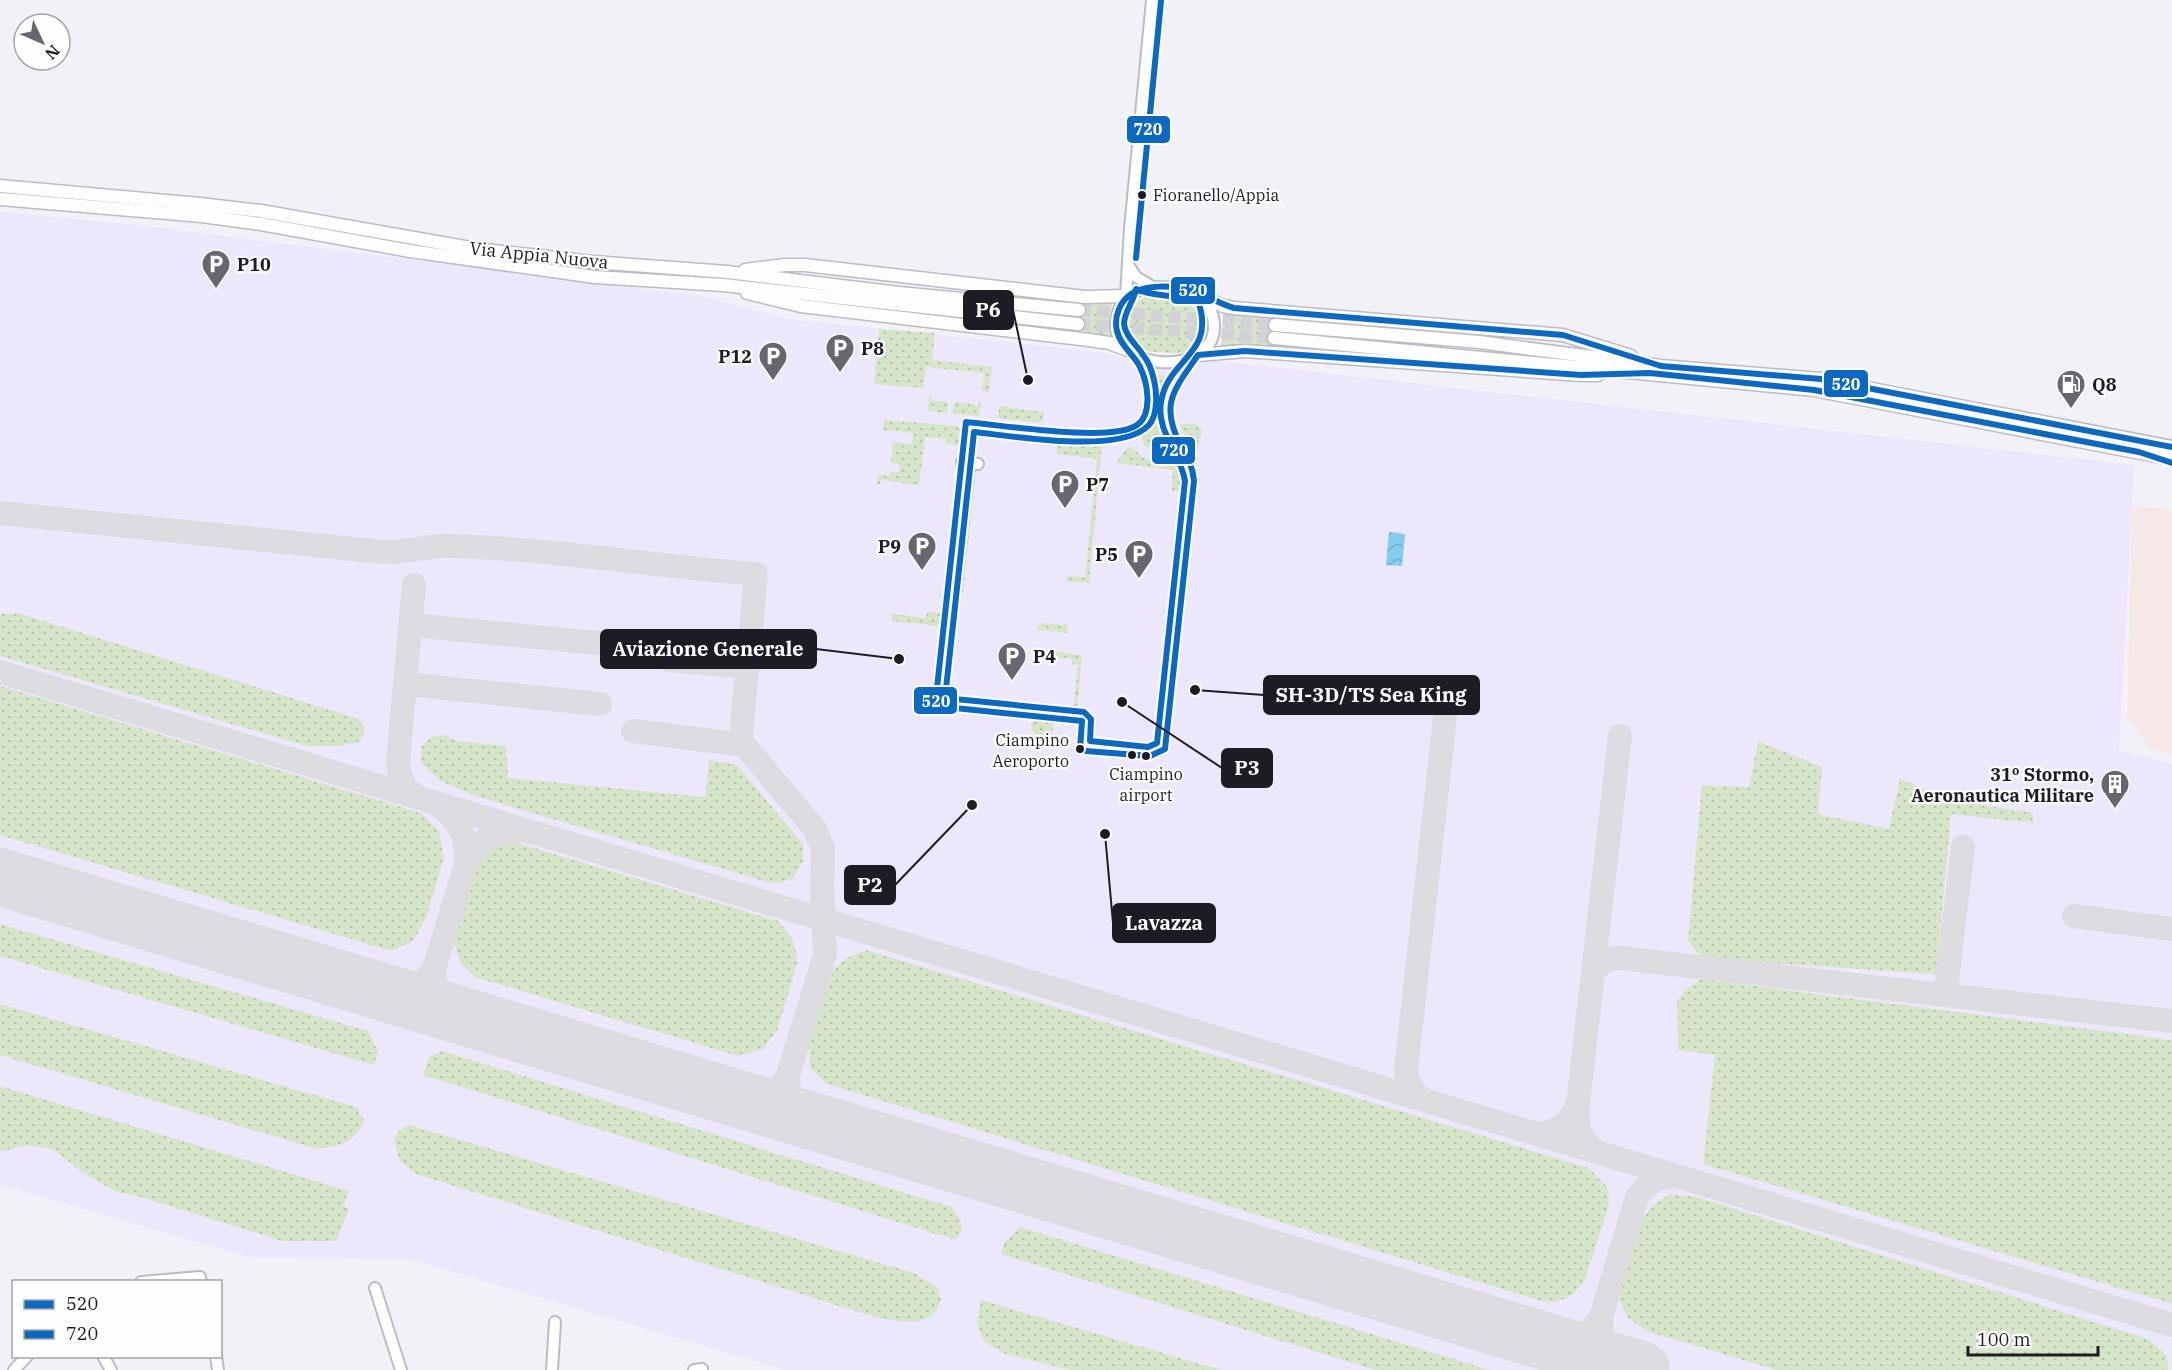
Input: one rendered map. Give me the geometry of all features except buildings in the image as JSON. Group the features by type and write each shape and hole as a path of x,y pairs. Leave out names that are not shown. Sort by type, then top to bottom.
{"main road":[{"name":"Via Appia Nuova","path":"0,186 261,211 476,249 593,262 727,272 899,293 1079,310"},
{"name":"Via Appia Nuova","path":"0,199 202,216 261,224 410,251 584,275 723,285 1078,324"},
{"path":"727,272 780,266 805,266 1085,297 1126,296"},
{"path":"723,285 789,304 1089,340 1109,343 1128,350"},
{"path":"1206,298 1223,306 1234,308 1563,335 1661,366"},
{"path":"1275,325 1479,342 1661,366 1821,379 2172,447"},
{"path":"1274,338 1814,390 2172,459"},
{"path":"1198,355 1245,351 1581,375 1650,373"},
{"path":"2139,452 2172,463"}],"street":[{"path":"1126,296 1154,287 1189,289 1206,298 1213,315 1214,330 1207,346 1191,359 1175,362 1147,359 1128,350 1120,339 1116,324 1118,310 1126,296 1127,261 1152,0"},
{"path":"1127,261 1129,269 1136,277 1154,287"},
{"path":"962,462 978,464"},
{"path":"170,1280 200,1279"},
{"path":"375,1288 401,1370"},
{"path":"552,1370 555,1322"},
{"path":"14,1370 25,1358"}],"shaded area":[{"path":"0,212 139,225 705,297 789,319 1100,352 1157,367 1210,360 2134,465 2119,750 2172,764 2172,1370 785,1370 409,1259 252,1258 0,1185"},
{"path":"2132,506 2172,510 2172,754 2148,747 2127,717"}],"green space":[{"path":"1153,295 1183,298 1192,301 1206,312 1207,333 1200,346 1188,352 1175,353 1147,351 1134,345 1125,330 1124,322 1127,314 1137,302"},
{"path":"1083,304 1112,304 1109,321 1110,337 1081,332"},
{"path":"1223,312 1275,318 1272,348 1221,345 1224,329"},
{"path":"879,329 935,333 932,360 992,367 989,392 982,391 984,373 926,367 923,388 874,384"},
{"path":"1153,375 1172,376 1161,403 1156,403"},
{"path":"931,394 931,400 948,402 947,413 928,411"},
{"path":"979,401 981,404 979,416 953,414 954,402 978,405"},
{"path":"999,406 1044,412 1042,423 998,418"},
{"path":"884,420 958,426 960,429 958,445 946,444 946,439 925,437 919,485 881,480 880,484 877,484 878,475 889,476 890,472 899,472 900,464 891,463 893,442 912,444 913,433 883,430"},
{"path":"1155,424 1164,428 1168,437 1164,446 1155,450 1146,446 1142,437 1146,428"},
{"path":"1179,424 1196,424 1202,430 1196,457"},
{"path":"994,429 1046,435 1050,438 1050,446 984,438 985,432"},
{"path":"1065,437 1091,439 1091,442 1102,446 1089,583 1066,582 1067,575 1085,577 1097,459 1057,454 1057,444"},
{"path":"1128,447 1151,461 1165,459 1177,449 1188,471 1186,492 1172,491 1173,470 1116,463"},
{"path":"967,469 976,469 963,592 956,594 954,587 959,590 970,477 965,474"},
{"path":"927,612 940,613 939,626 891,621 892,614 926,618"},
{"path":"18,613 359,719 365,728 360,742 339,746 307,746 0,656 0,614"},
{"path":"1039,623 1068,625 1067,633 1038,630"},
{"path":"1040,650 1082,655 1077,712 1074,714 1071,713 1078,665 1072,665 1072,659 1037,655"},
{"path":"0,686 421,813 439,831 444,858 426,918 413,941 391,951 0,835"},
{"path":"951,697 1067,710 1066,713 1048,711 1048,709 1037,708 1036,710 950,701"},
{"path":"1035,721 1053,723 1052,740 1063,742 1064,737 1069,737 1068,745 1042,742 1032,730 1031,724"},
{"path":"445,735 457,741 506,746 508,778 705,797 709,760 737,765 803,844 803,862 793,879 774,884 475,796 441,781 421,763 421,746 432,737"},
{"path":"1758,741 1822,767 1818,814 1889,829 1900,779 1950,800 2033,813 2033,823 1951,814 1936,974 1723,960 1701,957 1688,941 1702,785 1749,787"},
{"path":"511,841 778,921 792,938 798,961 777,1031 763,1049 738,1056 475,977 461,964 454,943 473,869 490,850"},
{"path":"0,924 368,1031 378,1052 374,1065 0,956"},
{"path":"866,950 1589,1168 1608,1188 1609,1205 1584,1283 1568,1298 1548,1303 827,1084 810,1068 809,1046 833,970 847,958"},
{"path":"1701,979 2172,1041 2172,1304 1703,1164 1715,1055 1678,1050 1677,1001 1685,990"},
{"path":"0,1004 356,1107 364,1121 355,1135 346,1142 317,1149 0,1055"},
{"path":"442,1051 952,1207 960,1220 961,1230 956,1240 423,1075 429,1057"},
{"path":"0,1086 349,1191 343,1206 349,1209 336,1241 282,1241 144,1198 116,1192 82,1172 53,1149 27,1145 0,1152"},
{"path":"409,1125 914,1273 938,1288 941,1300 934,1313 919,1321 879,1318 416,1174 400,1161 394,1141 398,1132"},
{"path":"1670,1194 1697,1197 2148,1339 2167,1355 2168,1370 1777,1370 1649,1332 1628,1318 1619,1300 1641,1221 1653,1205"},
{"path":"1020,1227 1490,1370 1375,1370 1001,1254 1005,1242"},
{"path":"981,1300 1222,1370 1070,1370 1006,1354 984,1342 977,1322"}],"water":[{"path":"1389,532 1405,534 1402,566 1386,565"}],"taxiway":[{"path":"0,513 383,552 442,546 489,548 756,574 741,736 744,745 815,829 823,849 825,955 788,1075 789,1092 795,1105 806,1116 820,1124"},
{"path":"414,585 398,761 403,783 410,792 420,798"},
{"path":"411,625 617,645"},
{"path":"669,660 748,667"},
{"path":"0,672 2172,1325"},
{"path":"405,684 600,704"},
{"path":"1425,1100 1411,1088 1406,1070 1446,708"},
{"path":"633,731 744,745"},
{"path":"1578,1104 1620,736"},
{"path":"438,805 452,817 461,831 466,846 466,864"},
{"path":"462,1016 443,1002 436,990 434,975 466,864 476,847 495,834 520,830"},
{"path":"1938,993 1946,989 1963,847"},
{"path":"2074,916 2172,929"},
{"path":"1593,973 1603,961 1620,958 2172,1021"},
{"path":"383,992 399,992 413,988 426,980 435,966"},
{"path":"731,1096 764,1097 777,1090 788,1075"},
{"path":"1535,1133 1549,1132 1561,1126 1578,1104 1580,1132 1586,1143 1597,1152"},
{"path":"1619,1363 1613,1358 1602,1338 1601,1317 1637,1197 1653,1181 1675,1176"},
{"path":"1554,1344 1576,1340 1586,1334 1601,1317"}],"runway":[{"path":"0,877 1641,1370"}],"tunnel":[{"path":"1079,310 1275,325"},
{"path":"1078,324 1274,338"}],"transit line":[{"name":"720","path":"1136,258 1161,1"},
{"name":"520","path":"2172,447 1821,379 1661,366 1563,335 1234,308 1183,288 1165,286 1146,288 1130,295 1124,301 1116,320 1116,328 1123,345 1139,365 1146,387 1146,413 1137,425 1104,433 1081,433 966,422 935,706 1082,721 1080,749 1086,751 1150,756 1165,749 1194,481 1190,463 1174,431 1170,408 1176,388 1198,355 1245,351 1581,375 1650,373 1814,390 2139,452 2172,463"},
{"name":"720","path":"1136,289 1151,294 1183,298 1199,304 1202,321 1201,335 1196,346 1172,375 1165,387 1161,402 1160,413 1165,433 1179,461 1185,481 1157,743 1148,747 1090,741 1091,719 1084,712 945,698 974,432 1039,439 1092,441 1135,434 1149,425 1156,403 1153,377 1147,361 1129,336 1124,324 1136,289"}],"place":[{"name":"Fioranello/Appia","path":"1142,195"},
{"name":"P10","path":"216,290"},
{"name":"P8","path":"840,374"},
{"name":"P6","path":"1028,380"},
{"name":"P12","path":"773,382"},
{"name":"Q8","path":"2071,410"},
{"name":"P7","path":"1065,510"},
{"name":"P9","path":"922,572"},
{"name":"P5","path":"1139,580"},
{"name":"Aviazione Generale","path":"899,659"},
{"name":"P4","path":"1012,682"},
{"name":"SH-3D/TS Sea King","path":"1195,690"},
{"name":"P3","path":"1122,702"},
{"name":"Ciampino Aeroporto","path":"1080,749"},
{"name":"Ciampino airport","path":"1146,756"},
{"name":"P2","path":"972,805"},
{"name":"31º Stormo, Aeronautica Militare","path":"2115,810"},
{"name":"Lavazza","path":"1105,834"}]}
